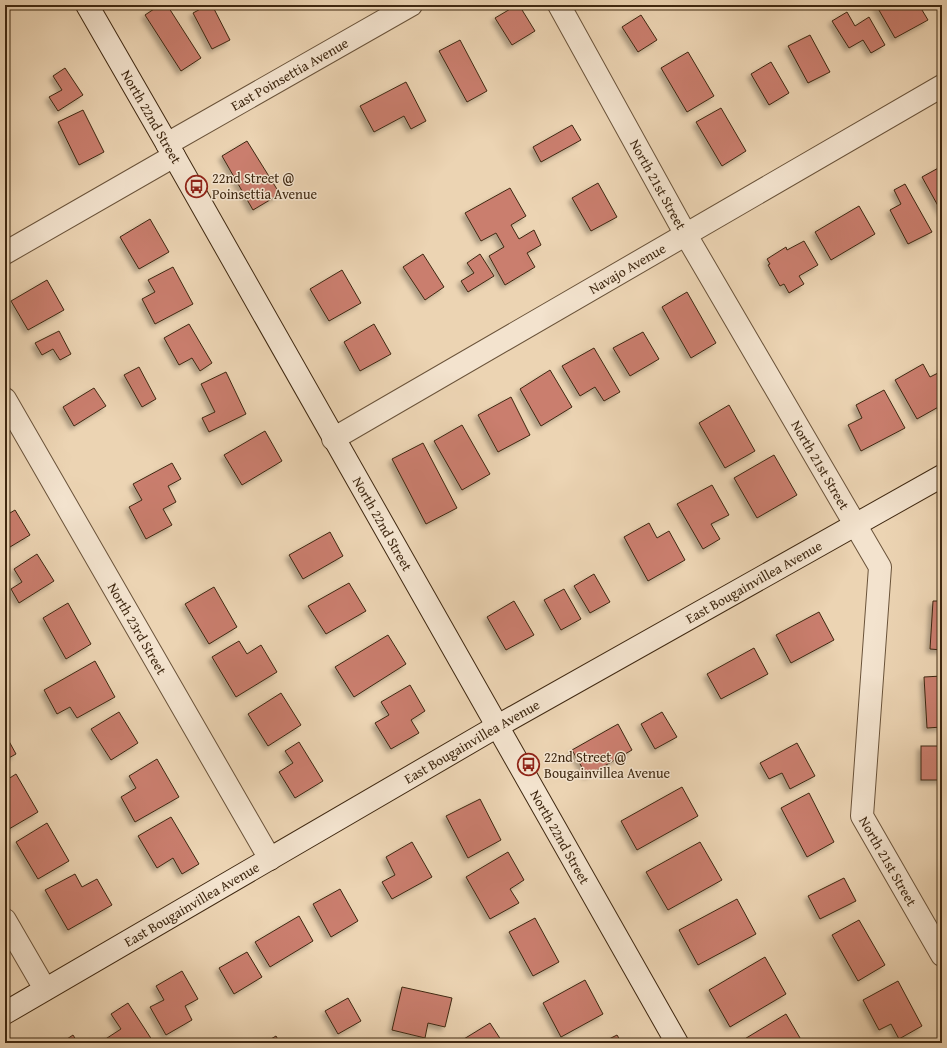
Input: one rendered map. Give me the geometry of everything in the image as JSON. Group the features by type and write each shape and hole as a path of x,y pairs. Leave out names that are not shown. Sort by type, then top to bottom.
{"street":[{"name":"North 22nd Street","path":"87,5 171,150 496,727 677,1043"},
{"name":"East Poinsettia Avenue","path":"5,252 411,5"},
{"name":"North 21st Street","path":"559,5 686,234 880,568 862,816 940,949"},
{"name":"Navajo Avenue","path":"334,439 942,86"},
{"name":"North 23rd Street","path":"5,399 270,859"},
{"name":"East Bougainvillea Avenue","path":"5,1013 496,727 942,476"},
{"path":"5,920 45,989"}],"building":[{"path":"160,5 167,5 201,58 181,71 145,15"},
{"path":"208,5 212,5 230,40 212,49 193,13"},
{"path":"519,5 535,31 512,45 495,18"},
{"path":"876,5 919,5 928,20 895,38"},
{"path":"847,12 855,26 869,17 885,45 871,53 863,40 849,48 832,21"},
{"path":"641,15 657,40 638,52 622,27"},
{"path":"810,35 830,72 808,83 788,46"},
{"path":"460,40 487,91 467,102 439,51"},
{"path":"688,52 714,96 687,112 661,68"},
{"path":"771,62 789,93 769,105 751,74"},
{"path":"65,68 83,95 58,111 49,97 62,90 53,76"},
{"path":"406,82 426,121 411,129 404,116 374,132 360,106"},
{"path":"721,108 746,151 722,166 696,122"},
{"path":"83,110 104,152 79,165 58,122"},
{"path":"572,125 581,140 541,162 533,147"},
{"path":"247,141 280,194 253,210 222,156"},
{"path":"942,166 942,213 922,177"},
{"path":"598,183 617,217 591,231 572,198"},
{"path":"905,184 932,232 908,244 890,210 901,204 894,190"},
{"path":"510,188 526,216 511,225 519,239 534,230 541,245 527,253 535,267 505,285 489,256 504,247 496,233 481,241 465,213"},
{"path":"859,206 875,234 831,260 815,232"},
{"path":"150,219 169,252 139,269 120,237"},
{"path":"804,241 818,265 799,276 804,284 789,293 784,284 780,286 768,265 770,264 767,259 786,247 787,250"},
{"path":"423,254 444,287 425,300 403,267"},
{"path":"480,254 494,276 468,292 461,281 474,273 467,263"},
{"path":"173,267 193,304 155,324 142,299 155,292 148,280"},
{"path":"342,270 361,303 329,321 310,289"},
{"path":"47,280 64,310 28,330 11,301"},
{"path":"687,292 716,343 691,358 662,307"},
{"path":"189,324 212,363 200,371 192,358 179,365 164,338"},
{"path":"374,324 391,354 360,371 344,342"},
{"path":"59,331 71,354 60,360 53,349 42,355 35,343"},
{"path":"643,332 659,359 630,376 613,348"},
{"path":"594,348 620,392 604,401 595,387 580,396 562,366"},
{"path":"923,364 930,377 942,371 942,405 917,419 895,380"},
{"path":"139,367 156,399 142,407 124,375"},
{"path":"550,370 572,407 541,426 520,389"},
{"path":"226,372 246,414 209,432 202,418 215,412 201,384"},
{"path":"94,388 106,406 74,426 63,407"},
{"path":"884,390 905,428 861,451 848,425 862,418 856,405"},
{"path":"511,397 530,435 498,452 478,415"},
{"path":"729,405 755,451 725,468 699,423"},
{"path":"462,425 490,474 462,490 434,441"},
{"path":"265,431 282,461 242,485 224,455"},
{"path":"423,443 457,508 426,524 392,459"},
{"path":"774,455 797,495 757,518 734,478"},
{"path":"172,463 181,479 168,486 176,502 163,509 172,525 146,539 129,507 142,500 133,484"},
{"path":"712,485 729,515 711,524 720,539 703,549 677,504"},
{"path":"15,510 30,535 5,550 5,516"},
{"path":"649,523 657,538 669,531 685,560 648,581 624,537"},
{"path":"330,532 343,556 303,579 289,555"},
{"path":"37,554 54,581 19,603 11,589 22,582 14,569"},
{"path":"594,574 610,602 590,613 574,586"},
{"path":"349,583 366,611 326,634 308,606"},
{"path":"214,587 237,627 209,644 185,604"},
{"path":"564,589 581,619 561,630 544,600"},
{"path":"514,601 534,635 506,650 487,617"},
{"path":"933,601 942,601 942,650 930,649"},
{"path":"68,603 91,644 66,659 43,618"},
{"path":"819,612 834,640 791,663 776,635"},
{"path":"388,635 406,664 354,697 335,667"},
{"path":"239,641 247,654 261,645 277,672 236,697 212,657"},
{"path":"754,648 768,674 721,699 707,674"},
{"path":"95,661 115,697 77,718 70,707 57,714 44,690"},
{"path":"942,676 942,727 927,728 924,677"},
{"path":"410,685 425,711 411,720 419,733 391,749 375,723 389,715 381,702"},
{"path":"281,693 301,725 268,746 248,714"},
{"path":"119,712 138,743 111,760 91,729"},
{"path":"662,712 677,737 655,749 641,724"},
{"path":"618,724 632,750 587,776 572,750"},
{"path":"5,734 16,754 5,760"},
{"path":"299,742 323,781 295,798 279,772 293,763 285,751"},
{"path":"797,743 815,776 790,789 782,773 769,779 760,763"},
{"path":"921,746 942,746 942,780 921,780"},
{"path":"157,759 179,797 135,822 121,797 136,788 129,776"},
{"path":"16,774 38,812 9,829 5,822 5,781"},
{"path":"682,787 698,816 637,850 621,821"},
{"path":"809,793 834,842 807,857 781,808"},
{"path":"480,799 501,840 468,858 446,816"},
{"path":"171,817 199,864 182,874 173,858 157,868 138,836"},
{"path":"47,823 69,861 38,879 16,842"},
{"path":"412,842 432,877 392,899 382,882 395,875 386,857"},
{"path":"700,842 722,880 668,910 646,872"},
{"path":"508,852 524,880 510,889 519,903 490,919 466,877"},
{"path":"75,874 82,887 97,879 112,905 68,930 45,890"},
{"path":"844,878 856,901 820,919 808,896"},
{"path":"340,889 358,921 331,937 313,904"},
{"path":"737,899 756,934 698,965 679,930"},
{"path":"299,916 313,941 270,967 255,942"},
{"path":"535,918 559,962 533,976 509,932"},
{"path":"859,920 885,965 858,981 832,935"},
{"path":"247,952 262,977 234,994 219,968"},
{"path":"765,957 786,994 730,1027 709,990"},
{"path":"182,971 198,999 185,1006 192,1020 166,1035 150,1007 164,1000 156,986"},
{"path":"585,980 603,1014 561,1037 543,1003"},
{"path":"898,981 922,1026 899,1039 891,1024 879,1030 863,1000"},
{"path":"402,987 452,998 445,1027 428,1023 425,1038 392,1030"},
{"path":"348,998 361,1021 338,1034 325,1011"},
{"path":"128,1003 154,1043 106,1043 104,1040 121,1029 111,1014"},
{"path":"786,1014 803,1043 745,1043 743,1040"},
{"path":"490,1023 503,1043 459,1042"},
{"path":"73,1035 78,1043 61,1043"},
{"path":"617,1035 622,1043 601,1043"},
{"path":"276,1036 280,1043 264,1043"}],"place":[{"name":"22nd Street @ Poinsettia Avenue","path":"196,186"},
{"name":"22nd Street @ Bougainvillea Avenue","path":"528,765"}]}
